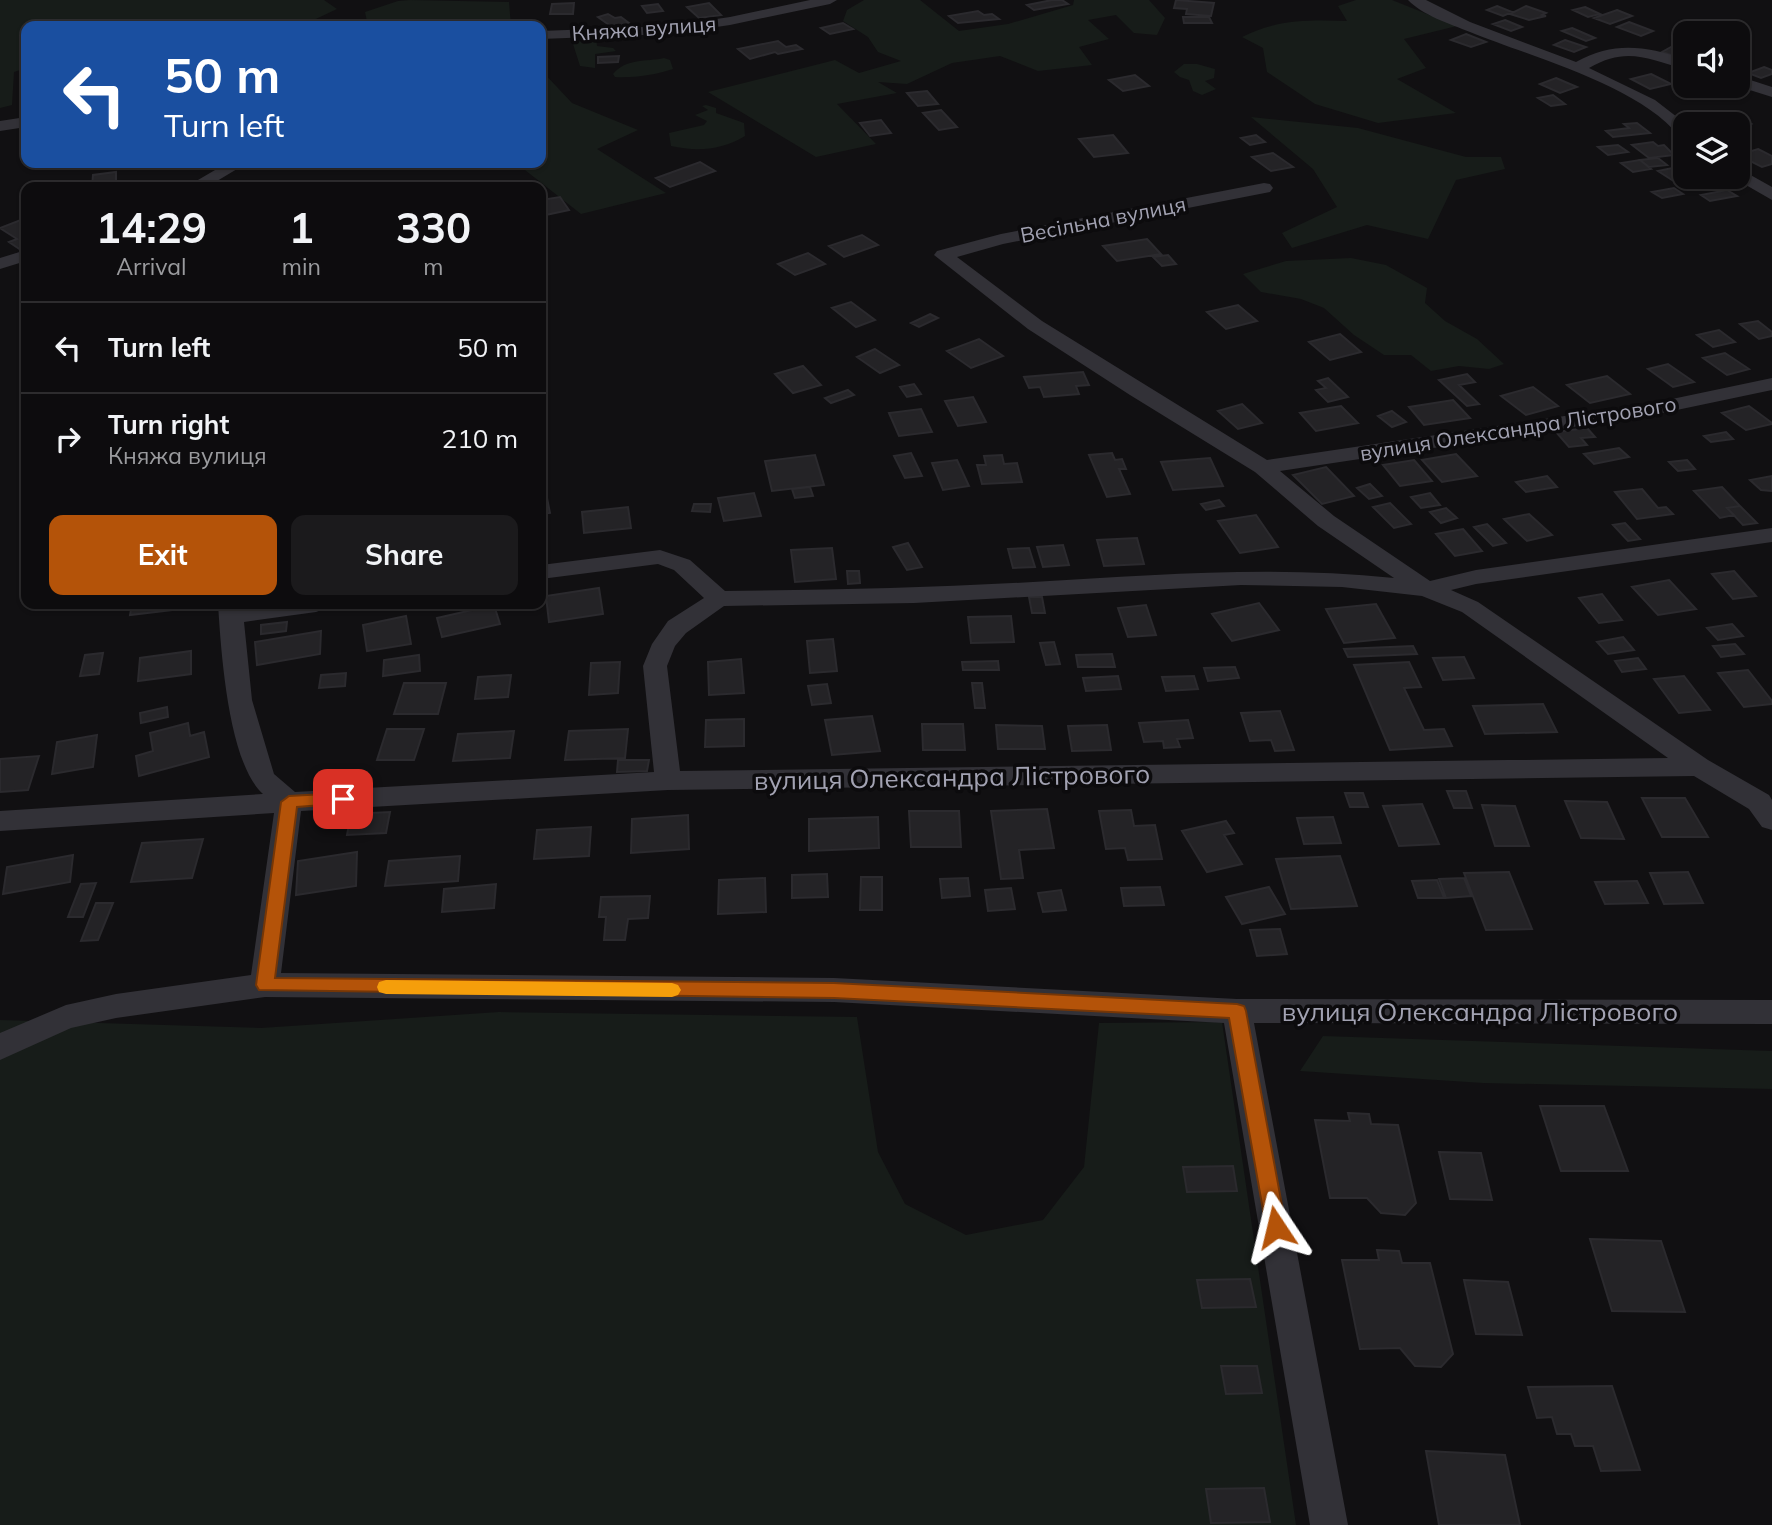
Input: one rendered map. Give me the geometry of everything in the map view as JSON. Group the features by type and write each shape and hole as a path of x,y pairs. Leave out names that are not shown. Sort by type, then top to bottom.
{"street":[{"name":"Княжа вулиця","path":"546,35 670,30 730,21 830,0"},
{"path":"1415,0 1471,26 1579,66 1660,108 1673,118"},
{"path":"1579,66 1600,53 1628,48 1673,61"},
{"path":"1750,85 1772,92"},
{"path":"0,126 21,123"},
{"path":"204,182 230,168"},
{"path":"1750,181 1772,195"},
{"name":"Весільна вулиця","path":"1263,467 1035,325 943,255 1001,239 1264,188"},
{"path":"0,264 21,257"},
{"name":"вулиця Олександра Лістрового","path":"1263,467 1653,409 1772,384"},
{"path":"1263,467 1326,522 1426,589 1470,607 1699,767 1768,807"},
{"path":"668,781 655,666 664,644 677,627 719,598 914,596 1241,578 1342,580 1426,589 1476,578 1772,535"},
{"path":"546,571 660,557 682,565 719,598"},
{"path":"0,1047 66,1017 117,1006 265,985 289,802 262,778 239,701 230,610"},
{"name":"вулиця Олександра Лістрового","path":"0,821 668,781 1699,767"},
{"name":"вулиця Олександра Лістрового","path":"265,985 834,990 1237,1011 1772,1012"},
{"path":"1237,1011 1329,1525"}],"shaded area":[{"path":"0,0 324,0 337,9 312,21 21,21 21,70 14,72 12,105 0,108"},
{"path":"864,0 920,0 959,31 1008,24 1073,5 1074,0 1149,0 1165,18 1157,35 1134,33 1116,15 1088,20 1109,39 1079,47 1092,65 1038,71 1000,56 952,63 907,84 878,82 897,93 837,104 876,144 816,157 708,92 835,60 859,73 901,61 878,52 868,37 843,21 847,10"},
{"path":"1356,0 1392,0 1457,26 1404,39 1426,68 1397,79 1456,113 1378,123 1315,104 1267,72 1263,48 1242,37 1281,24 1347,21 1338,6"},
{"path":"398,1 509,2 511,21 367,21 365,12"},
{"path":"588,38 596,38 597,46 613,48 616,51 595,54 595,68 580,66 573,44 579,41 586,43"},
{"path":"664,58 670,60 673,69 637,76 615,77 613,74 630,63"},
{"path":"1184,64 1215,69 1214,78 1205,81 1216,89 1202,95 1193,91 1189,80 1174,72"},
{"path":"546,75 572,103 638,130 597,149 666,193 581,214 546,187 546,182 540,182 522,168 546,168"},
{"path":"702,106 716,108 716,113 744,123 745,136 709,148 671,146 669,133 704,125 707,121 695,115 708,110"},
{"path":"1251,117 1358,128 1466,157 1501,157 1505,169 1456,180 1428,239 1367,225 1292,248 1282,233 1337,207 1313,169"},
{"path":"1351,258 1386,265 1427,288 1425,303 1445,321 1477,339 1504,364 1489,369 1459,366 1431,371 1411,355 1384,355 1354,335 1324,308 1301,299 1261,292 1243,274 1286,261"},
{"path":"499,1012 857,1017 878,1152 905,1204 966,1235 1043,1220 1084,1167 1099,1023 1222,1022 1296,1525 0,1525 0,1020 261,1028"},
{"path":"1323,1036 1772,1051 1772,1089 1483,1083 1300,1071"}],"building":[{"path":"1062,0 1068,4 1034,10 1027,5"},
{"path":"1176,0 1214,3 1211,16 1186,14 1187,9 1174,8"},
{"path":"574,3 573,14 550,14 552,4"},
{"path":"709,3 721,15 699,18 687,7"},
{"path":"658,4 663,11 647,13 642,6"},
{"path":"1497,6 1512,12 1503,16 1487,10"},
{"path":"1526,6 1546,13 1542,15 1546,16 1529,20 1510,14"},
{"path":"1585,7 1600,14 1588,17 1573,10"},
{"path":"1617,10 1632,16 1610,24 1594,18"},
{"path":"978,11 984,15 992,14 999,19 958,23 949,16"},
{"path":"608,14 615,18 621,17 629,23 612,27 598,17"},
{"path":"1183,17 1209,17 1212,23 1184,23"},
{"path":"1505,20 1522,27 1511,31 1493,24"},
{"path":"1629,22 1653,31 1641,36 1617,27"},
{"path":"843,23 853,29 830,34 821,28"},
{"path":"1572,28 1595,38 1586,41 1562,31"},
{"path":"1466,34 1486,42 1471,47 1451,40"},
{"path":"1565,40 1586,47 1574,52 1554,45"},
{"path":"778,41 786,47 796,45 802,49 778,54 775,52 750,59 738,49"},
{"path":"1671,47 1673,48 1673,56 1662,52"},
{"path":"619,56 618,62 598,63 598,57"},
{"path":"1764,67 1772,70 1772,74 1761,78 1750,72"},
{"path":"1651,74 1671,84 1650,89 1631,79"},
{"path":"1135,75 1149,86 1123,91 1109,80"},
{"path":"1556,78 1577,87 1560,93 1540,84"},
{"path":"927,91 938,104 918,106 907,93"},
{"path":"1553,95 1565,104 1551,106 1538,98"},
{"path":"941,110 957,127 939,130 923,113"},
{"path":"881,120 891,133 870,136 860,123"},
{"path":"1637,123 1650,133 1613,137 1606,131 1629,128 1624,124"},
{"path":"1113,135 1128,153 1094,157 1079,139"},
{"path":"1256,135 1265,142 1250,145 1241,138"},
{"path":"1653,142 1658,146 1664,145 1673,155 1649,158 1632,145"},
{"path":"1618,145 1628,152 1608,155 1598,147"},
{"path":"1758,149 1772,156 1772,164 1762,167 1750,161 1750,151"},
{"path":"1273,153 1293,167 1271,171 1252,157"},
{"path":"1658,158 1667,165 1649,167 1640,160"},
{"path":"1640,160 1651,169 1633,172 1621,163"},
{"path":"700,162 715,171 670,187 656,178"},
{"path":"1673,168 1673,180 1672,180 1658,171"},
{"path":"116,172 116,182 92,182 93,175"},
{"path":"1673,188 1683,194 1662,198 1652,192"},
{"path":"1727,190 1737,196 1710,201 1701,195"},
{"path":"560,197 569,210 546,215 546,199"},
{"path":"21,220 21,250 9,242 17,239 0,228"},
{"path":"862,235 878,245 844,257 829,246"},
{"path":"1147,239 1161,254 1117,261 1103,246"},
{"path":"808,253 825,264 795,275 778,264"},
{"path":"1168,255 1176,264 1162,266 1153,257"},
{"path":"851,302 875,320 856,327 832,308"},
{"path":"1238,305 1257,321 1226,329 1207,312"},
{"path":"930,314 938,318 919,327 911,323"},
{"path":"1758,321 1772,332 1772,336 1759,339 1740,324"},
{"path":"1719,330 1735,342 1713,347 1697,335"},
{"path":"1340,334 1361,352 1330,360 1309,342"},
{"path":"979,339 1003,356 971,368 947,351"},
{"path":"875,349 899,365 880,373 857,357"},
{"path":"1725,353 1749,369 1727,375 1703,358"},
{"path":"1668,364 1694,382 1673,387 1648,369"},
{"path":"803,366 821,385 793,393 775,374"},
{"path":"1083,372 1089,385 1076,386 1079,394 1044,397 1040,387 1029,388 1024,377"},
{"path":"1467,374 1475,382 1459,385 1479,404 1467,406 1439,380"},
{"path":"1607,376 1630,394 1590,403 1567,385"},
{"path":"1328,378 1348,397 1328,402 1316,390 1326,388 1318,381"},
{"path":"914,384 921,394 907,397 900,387"},
{"path":"1533,387 1558,406 1526,415 1501,396"},
{"path":"848,390 854,395 831,403 825,398"},
{"path":"973,397 986,422 958,426 945,401"},
{"path":"1453,400 1470,418 1424,425 1409,407"},
{"path":"1242,404 1262,423 1238,429 1218,411"},
{"path":"1341,406 1358,423 1316,431 1300,413"},
{"path":"1749,406 1772,424 1746,430 1722,413"},
{"path":"921,409 932,432 899,436 889,413"},
{"path":"1392,411 1406,422 1392,427 1378,416"},
{"path":"1587,428 1595,437 1581,438 1587,445 1569,447 1556,432"},
{"path":"1726,432 1733,439 1711,442 1704,436"},
{"path":"1619,448 1629,457 1594,464 1584,454"},
{"path":"911,453 922,476 905,478 894,456"},
{"path":"1112,453 1115,460 1122,459 1126,469 1119,469 1130,494 1107,497 1089,455"},
{"path":"1456,454 1477,476 1442,482 1422,460"},
{"path":"815,455 824,485 772,491 765,461"},
{"path":"1002,455 1004,464 1017,463 1022,482 982,484 977,465 986,465 984,456"},
{"path":"1210,458 1223,486 1173,490 1161,462"},
{"path":"957,460 969,486 943,490 932,463"},
{"path":"1414,460 1432,481 1400,486 1383,465"},
{"path":"1687,460 1695,469 1678,471 1669,462"},
{"path":"1326,467 1354,496 1322,504 1293,475"},
{"path":"1547,476 1557,487 1526,492 1516,482"},
{"path":"1772,476 1772,491 1761,490 1750,480"},
{"path":"1370,484 1382,496 1369,499 1357,488"},
{"path":"810,487 813,496 795,498 792,489"},
{"path":"1722,487 1740,506 1727,508 1734,515 1720,518 1694,491"},
{"path":"1642,489 1658,508 1666,507 1673,514 1637,519 1615,492"},
{"path":"546,493 550,513 546,513"},
{"path":"754,493 761,516 724,521 718,498"},
{"path":"1430,493 1440,505 1421,508 1411,497"},
{"path":"1219,500 1224,506 1206,510 1201,504"},
{"path":"1390,503 1411,524 1394,528 1373,507"},
{"path":"694,504 711,504 710,512 692,511"},
{"path":"1740,506 1757,523 1743,525 1727,508"},
{"path":"628,507 631,528 584,533 582,512"},
{"path":"1446,508 1457,518 1441,523 1430,512"},
{"path":"1529,514 1552,535 1527,541 1504,519"},
{"path":"1256,515 1278,547 1240,553 1218,521"},
{"path":"1625,523 1640,539 1628,541 1613,525"},
{"path":"1487,524 1506,543 1493,546 1474,527"},
{"path":"1463,529 1482,551 1455,556 1436,534"},
{"path":"1137,538 1144,564 1104,566 1097,540"},
{"path":"908,543 922,567 907,570 893,547"},
{"path":"1063,545 1069,565 1043,567 1037,547"},
{"path":"832,548 836,579 795,582 791,550"},
{"path":"1029,548 1035,567 1013,568 1008,549"},
{"path":"847,571 859,571 860,583 848,584"},
{"path":"1734,571 1756,596 1733,599 1712,574"},
{"path":"1669,580 1696,609 1658,615 1632,587"},
{"path":"599,588 603,614 549,622 546,596"},
{"path":"1602,594 1622,620 1599,623 1579,598"},
{"path":"1029,597 1042,597 1045,613 1032,613"},
{"path":"1259,603 1279,630 1232,641 1212,614"},
{"path":"1376,604 1395,638 1344,643 1326,609"},
{"path":"1146,605 1156,635 1128,637 1118,608"},
{"path":"131,609 180,609 130,615"},
{"path":"476,609 495,609 500,624 442,637 437,618"},
{"path":"406,616 411,644 367,651 363,625"},
{"path":"1011,616 1014,642 971,643 968,617"},
{"path":"287,622 286,631 261,634 261,625"},
{"path":"1732,624 1743,636 1718,640 1707,628"},
{"path":"321,631 320,654 257,665 255,642"},
{"path":"1623,637 1634,650 1608,654 1597,642"},
{"path":"833,639 837,671 810,673 807,641"},
{"path":"1054,642 1060,664 1046,665 1040,643"},
{"path":"1735,644 1744,654 1721,657 1713,646"},
{"path":"1413,646 1417,654 1348,657 1344,649"},
{"path":"191,651 191,674 138,681 140,658"},
{"path":"103,653 99,674 80,676 85,655"},
{"path":"1112,654 1115,667 1078,667 1076,655"},
{"path":"419,655 420,671 383,676 384,660"},
{"path":"1464,657 1474,678 1443,680 1433,658"},
{"path":"1638,658 1646,669 1622,672 1615,661"},
{"path":"741,659 744,693 709,695 708,662"},
{"path":"998,661 999,670 963,670 962,662"},
{"path":"620,662 618,693 589,695 591,663"},
{"path":"1409,662 1421,687 1404,688 1424,730 1444,729 1452,746 1390,750 1354,665"},
{"path":"1235,667 1239,678 1208,681 1204,668"},
{"path":"1748,670 1772,704 1744,707 1718,673"},
{"path":"346,673 345,686 319,688 321,675"},
{"path":"511,675 508,697 475,699 478,677"},
{"path":"1118,676 1121,689 1086,691 1083,678"},
{"path":"1194,676 1198,689 1166,691 1162,677"},
{"path":"1684,676 1710,710 1679,713 1654,679"},
{"path":"404,683 446,683 438,714 394,714"},
{"path":"972,683 982,683 985,708 975,708"},
{"path":"827,684 831,703 812,705 808,686"},
{"path":"1543,704 1557,732 1485,734 1473,706"},
{"path":"167,707 168,717 141,723 140,713"},
{"path":"1280,711 1294,750 1275,751 1271,740 1250,741 1241,713"},
{"path":"872,716 880,751 832,755 825,720"},
{"path":"744,719 744,746 705,747 706,720"},
{"path":"1188,720 1193,738 1177,739 1180,747 1164,748 1163,741 1144,742 1139,723"},
{"path":"188,723 190,736 204,732 209,757 139,776 136,756 153,751 150,733"},
{"path":"922,724 963,724 965,750 923,750"},
{"path":"996,725 1042,726 1045,749 998,749"},
{"path":"1107,725 1111,750 1072,751 1068,726"},
{"path":"387,729 424,729 414,760 377,760"},
{"path":"628,729 625,758 565,760 569,731"},
{"path":"514,731 510,758 453,761 458,734"},
{"path":"97,735 93,767 52,774 57,742"},
{"path":"39,756 28,790 0,792 0,759"},
{"path":"618,760 649,760 647,771 617,772"},
{"path":"1447,791 1466,791 1472,808 1454,808"},
{"path":"1345,793 1363,793 1368,807 1350,807"},
{"path":"1642,798 1685,798 1708,837 1662,837"},
{"path":"1565,801 1607,802 1624,839 1581,838"},
{"path":"1422,804 1439,844 1399,846 1383,806"},
{"path":"1482,805 1515,806 1529,846 1495,846"},
{"path":"1047,809 1054,848 1019,850 1023,878 1001,879 991,811"},
{"path":"1131,810 1134,826 1155,825 1162,859 1128,860 1125,848 1106,849 1099,811"},
{"path":"909,811 959,811 961,847 911,847"},
{"path":"390,812 386,833 347,835 351,814"},
{"path":"688,815 689,849 631,853 632,819"},
{"path":"878,817 879,848 809,851 809,819"},
{"path":"1333,817 1341,843 1304,844 1297,818"},
{"path":"1226,821 1234,833 1224,835 1242,864 1207,872 1182,831"},
{"path":"591,827 589,856 534,859 537,830"},
{"path":"203,839 192,878 131,882 142,843"},
{"path":"357,852 356,886 296,895 298,861"},
{"path":"73,855 70,882 3,894 7,867"},
{"path":"460,856 458,881 385,886 389,861"},
{"path":"1340,856 1357,906 1291,909 1276,859"},
{"path":"1509,872 1532,929 1486,930 1464,873"},
{"path":"1688,872 1703,903 1664,904 1650,873"},
{"path":"827,874 828,897 792,898 792,875"},
{"path":"861,877 882,877 882,910 860,910"},
{"path":"765,878 766,912 718,914 719,880"},
{"path":"968,878 970,896 942,898 940,879"},
{"path":"1464,878 1471,896 1446,898 1439,879"},
{"path":"1437,880 1444,898 1418,898 1412,881"},
{"path":"1637,881 1648,903 1605,904 1595,882"},
{"path":"96,883 83,917 68,917 81,884"},
{"path":"496,884 494,908 442,912 444,889"},
{"path":"1160,887 1164,905 1124,906 1121,888"},
{"path":"1269,887 1285,914 1242,924 1226,897"},
{"path":"1011,888 1015,909 988,911 985,890"},
{"path":"1061,890 1066,910 1043,912 1038,893"},
{"path":"650,896 648,918 628,919 625,940 604,940 606,917 599,917 601,897"},
{"path":"96,903 113,903 98,940 81,941"},
{"path":"1280,929 1287,954 1257,956 1250,930"},
{"path":"1540,1106 1604,1106 1628,1171 1561,1171"},
{"path":"1348,1113 1369,1114 1371,1124 1398,1125 1416,1203 1405,1215 1381,1213 1367,1198 1330,1198 1315,1120 1350,1121"},
{"path":"1439,1152 1481,1153 1492,1200 1450,1199"},
{"path":"1233,1166 1237,1191 1187,1192 1183,1167"},
{"path":"1590,1239 1661,1241 1685,1312 1612,1311"},
{"path":"1377,1250 1399,1251 1402,1263 1430,1263 1453,1354 1441,1367 1415,1366 1400,1348 1360,1349 1342,1260 1379,1260"},
{"path":"1250,1279 1256,1307 1202,1308 1197,1280"},
{"path":"1464,1280 1508,1282 1522,1335 1476,1334"},
{"path":"1221,1366 1257,1366 1262,1393 1226,1394"},
{"path":"1612,1386 1640,1470 1601,1471 1593,1446 1575,1446 1571,1434 1557,1434 1552,1417 1537,1418 1528,1387"},
{"path":"1426,1451 1505,1455 1520,1525 1439,1525"},
{"path":"1264,1488 1270,1522 1211,1523 1206,1489"}],"slow traffic":[{"path":"386,987 672,990"}],"route":[{"path":"343,799 289,802 265,985 834,990 1237,1011 1276,1227"}]}
